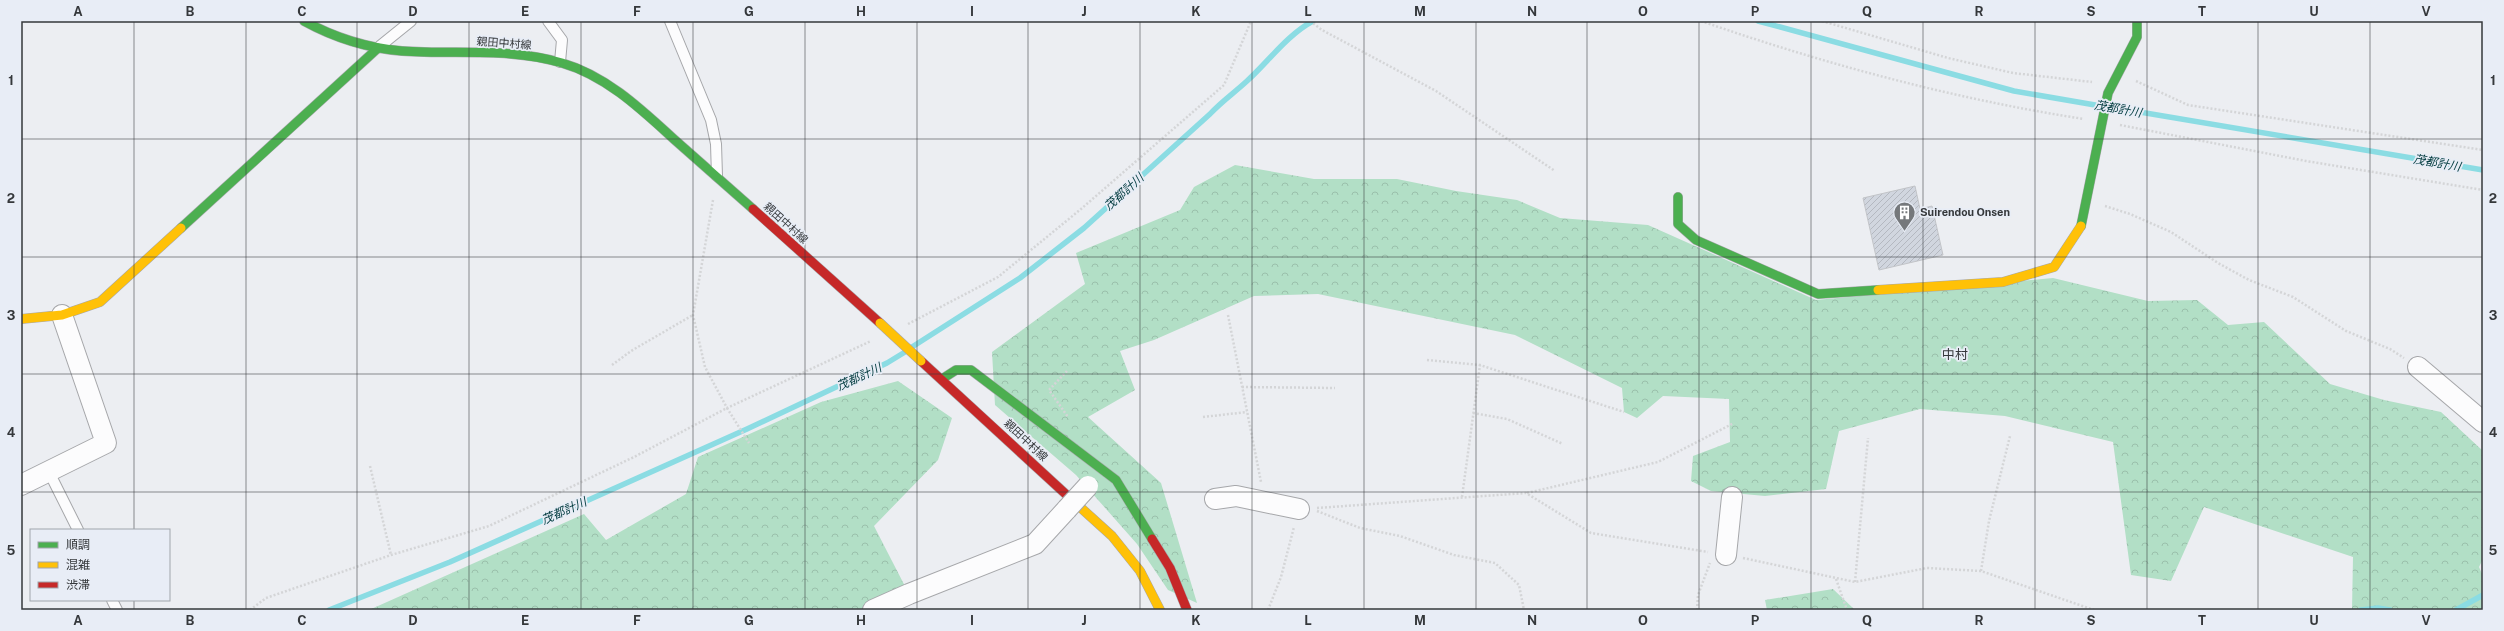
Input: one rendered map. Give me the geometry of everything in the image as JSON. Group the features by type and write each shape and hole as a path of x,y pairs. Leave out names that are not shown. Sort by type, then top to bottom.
{"street":[{"name":"親田中村線","path":"304,21 350,42 378,48 497,54 560,62 594,75 636,105 717,176 1112,536 1140,571 1160,610"},
{"path":"1678,198 1678,224 1696,240 1818,294 2002,282 2054,267 2080,229 2109,88 2137,37 2137,21"},
{"path":"21,319 62,315 100,302 378,48"},
{"path":"21,485 106,443 62,315"},
{"path":"2418,367 2483,422"},
{"path":"942,380 956,370 971,370 1103,468 1116,480 1170,568 1188,610"},
{"path":"873,610 908,594 1035,544 1103,468"},
{"path":"1215,499 1236,496 1299,509"},
{"path":"1720,554 1732,497"}],"lane":[{"path":"378,48 411,21"},
{"path":"548,21 562,40 560,62"},
{"path":"670,21 711,120 716,144 717,176"},
{"path":"49,472 78,529"},
{"path":"112,601 117,610"}],"path":[{"path":"901,328 998,277 1081,209 1224,85 1251,21"},
{"path":"1310,21 1322,30 1436,91 1555,171"},
{"path":"1701,21 1899,80 1968,98 2187,136 2306,161 2483,190"},
{"path":"1822,21 1948,58 1992,68 2109,88"},
{"path":"2117,73 2188,105 2483,150"},
{"path":"717,176 692,315 705,367 749,443"},
{"path":"2085,199 2130,214 2171,232 2218,263 2249,280 2293,298 2346,332 2390,349 2418,367"},
{"path":"612,365 630,351 692,315"},
{"path":"1228,315 1265,502"},
{"path":"250,610 266,598 391,555 489,526 634,457 728,408 872,341"},
{"path":"1427,360 1480,364 1624,412"},
{"path":"1462,497 1480,364"},
{"path":"1067,370 1050,390 1072,423"},
{"path":"1242,387 1335,388"},
{"path":"1203,417 1247,412"},
{"path":"1473,413 1507,420 1563,444"},
{"path":"1524,610 1519,585 1495,563 1454,555 1400,536 1360,528 1311,508 1526,493 1658,462 1734,423"},
{"path":"1981,571 1989,521 2010,436"},
{"path":"1855,582 1868,438"},
{"path":"370,466 391,555"},
{"path":"1526,493 1591,533 1720,554 1855,582 1926,568 1981,571 2094,610"},
{"path":"1268,610 1281,577 1299,509"},
{"path":"1697,610 1698,595 1720,554"},
{"path":"1836,578 1847,610"}],"green space":[{"path":"1235,165 1314,179 1397,179 1456,191 1517,200 1560,218 1648,225 1816,300 2053,278 2148,301 2197,300 2228,325 2264,322 2330,384 2384,400 2441,412 2483,451 2483,559 2479,567 2483,576 2483,610 2352,610 2353,557 2204,507 2171,581 2131,575 2113,442 2005,416 1920,409 1839,431 1826,489 1765,496 1711,491 1691,481 1693,456 1730,442 1729,399 1663,396 1637,418 1624,412 1622,388 1515,335 1318,294 1254,296 1154,340 1120,351 1135,390 1088,417 1161,483 1197,603 1168,590 1137,544 1076,475 995,405 992,352 1085,284 1076,253 1180,210 1194,187"},
{"path":"898,381 952,418 938,460 874,526 909,594 873,610 369,610 584,514 606,540 686,494 698,457 821,402"},
{"path":"1833,589 1855,610 1767,610 1765,600"}],"building":[{"name":"Suirendou Onsen","path":"1915,186 1920,209 1932,206 1943,255 1879,270 1863,198"}],"waterway":[{"name":"茂都計川","path":"912,347 1020,278 1084,228 1255,74 1286,41 1313,21"},
{"name":"茂都計川","path":"1758,21 2014,91 2101,106"},
{"name":"茂都計川","path":"2110,107 2483,170"},
{"name":"茂都計川","path":"329,610 450,562 747,429 887,363 905,352"},
{"path":"2456,610 2483,595"},
{"path":"2361,610 2378,608 2390,610"}],"traffic: fast":[{"path":"304,21 339,37 364,45 389,50 422,52 482,52 523,55 562,63 578,69 609,85 637,106 753,209"},
{"path":"2081,226 2108,93 2137,37 2137,21"},
{"path":"181,228 378,48"},
{"path":"1678,197 1678,224 1696,240 1818,294 1878,290"},
{"path":"942,379 956,370 971,370 1116,480 1152,539"}],"traffic: slow":[{"path":"1878,290 2003,282 2054,267 2081,226"},
{"path":"21,319 62,315 100,302 181,228"},
{"path":"880,323 921,361"},
{"path":"1070,498 1112,536 1140,571 1160,610"}],"traffic: jam":[{"path":"753,209 880,323"},
{"path":"921,361 1070,498"},
{"path":"1152,539 1170,568 1187,610"}],"place":[{"name":"Suirendou Onsen","path":"1904,232"}],"district":[{"name":"中村","path":"1955,354"}]}
